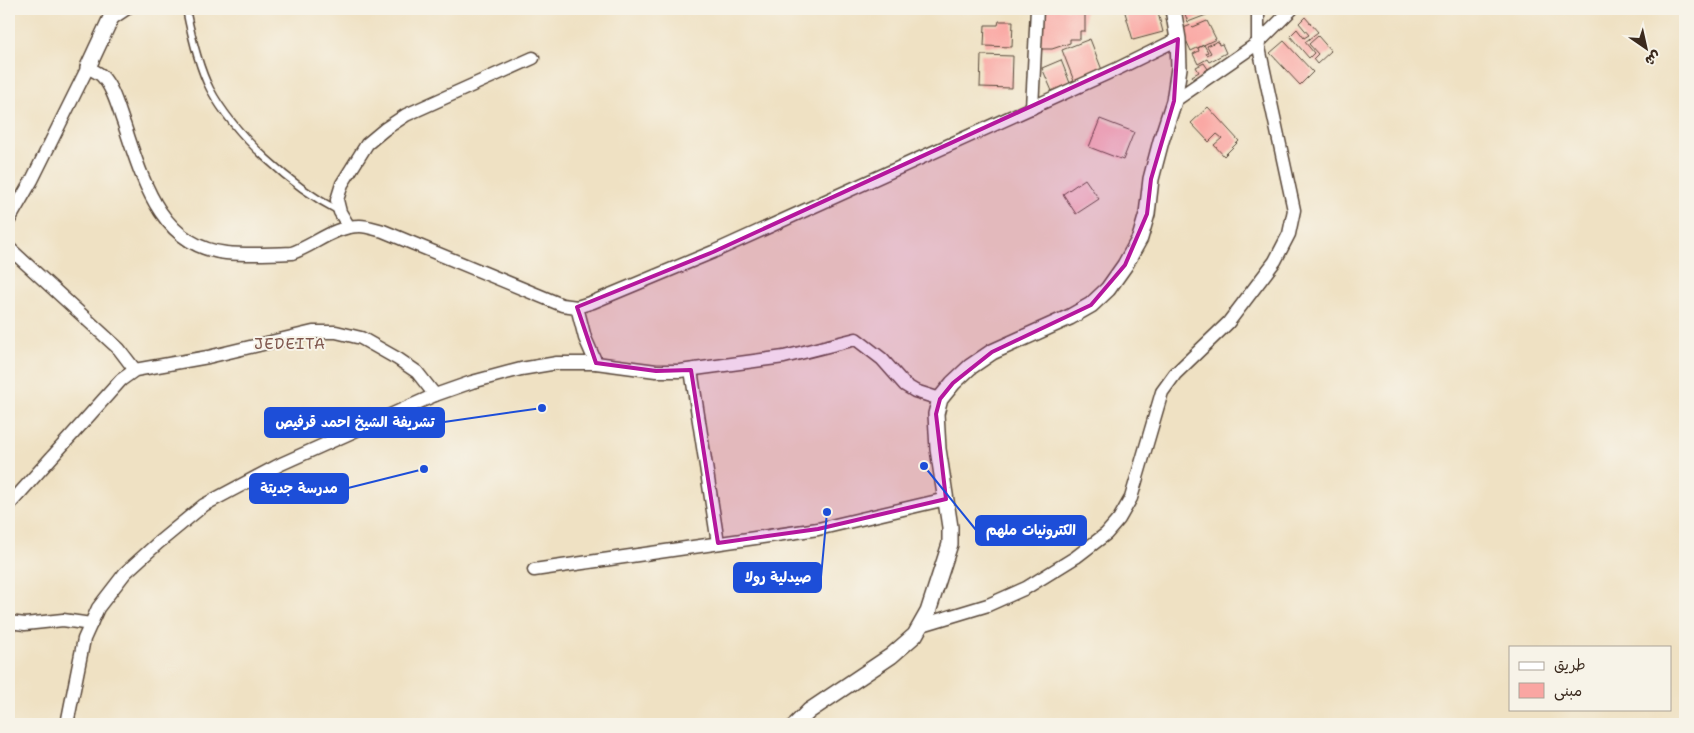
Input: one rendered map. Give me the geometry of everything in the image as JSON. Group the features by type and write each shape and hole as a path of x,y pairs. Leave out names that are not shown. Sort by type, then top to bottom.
{"street":[{"path":"9,220 32,180 113,14 126,9"},
{"path":"1032,108 1037,9"},
{"path":"796,724 809,711 891,656 915,635 922,625 950,544 950,526 938,449 936,414 940,399 970,367 992,352 1070,317 1091,305 1108,289 1125,265 1140,238 1147,214 1151,179 1174,101 1179,68 1178,39 1173,9"},
{"path":"922,625 988,605 1026,588 1076,557 1106,534 1120,519 1131,498 1162,392 1175,374 1228,323 1275,261 1290,234 1294,210 1258,43 1258,9"},
{"path":"1174,101 1258,43 1292,9"},
{"path":"88,67 102,76 112,92 149,190 161,214 183,236 198,245 225,252 292,253 330,233 349,227 362,226 383,231 562,305 577,306 593,302 713,252 1032,108 1178,39"},
{"path":"349,227 340,212 337,200 342,184 367,144 406,115 533,58"},
{"path":"9,248 119,349 135,370"},
{"path":"577,306 585,338 596,363"},
{"path":"9,505 121,380 135,370 208,356 313,332 336,332 361,338 398,359 417,372 435,395"},
{"path":"67,724 84,639 98,608 125,573 158,543 204,505 281,464 435,395 472,382 521,369 557,363 596,363 656,371 680,371 784,357 856,339 882,359 905,385 915,391 940,399"},
{"path":"691,370 718,543"},
{"path":"534,570 818,529 946,500"},
{"path":"9,622 25,624 63,620 91,624"}],"lane":[{"path":"186,9 199,58 210,89 228,115 248,141 280,172 316,200 340,212"}],"highlighted area":[{"path":"1178,39 1174,101 1151,179 1147,214 1125,265 1091,305 992,352 953,383 940,399 936,414 946,499 818,529 718,543 691,370 656,371 596,363 577,307 713,252"}],"building":[{"path":"1040,9 1085,9 1085,31 1080,31 1080,39 1070,39 1070,43 1052,49 1040,49"},
{"path":"1124,9 1157,9 1163,32 1133,40"},
{"path":"1183,9 1213,9 1214,12 1188,22"},
{"path":"1305,17 1318,32 1305,42 1314,53 1309,58 1290,36 1297,29 1304,38 1309,35 1299,23"},
{"path":"999,21 1013,21 1012,47 984,46 985,25 998,25"},
{"path":"1207,21 1216,39 1191,51 1181,29 1191,25 1193,27"},
{"path":"1318,36 1331,51 1317,64 1313,59 1318,54 1309,44"},
{"path":"1090,39 1102,70 1074,81 1062,50"},
{"path":"1218,41 1219,45 1222,44 1226,53 1209,62 1207,59 1198,64 1193,54 1199,51 1198,48 1204,45 1208,52 1206,53 1207,55 1211,53 1207,46"},
{"path":"1284,41 1313,72 1300,85 1270,53"},
{"path":"981,55 1013,56 1012,88 980,87"},
{"path":"1061,60 1070,83 1052,91 1042,68"},
{"path":"1204,63 1210,72 1195,81 1192,76 1199,72 1196,67"},
{"path":"1208,107 1239,141 1224,156 1214,145 1222,138 1217,134 1209,142 1191,123"},
{"path":"1100,119 1134,132 1123,160 1089,147"},
{"path":"1085,179 1099,199 1076,214 1063,194"}],"place":[{"name":"تشريفة الشيخ احمد قرفيص","path":"542,408"},
{"name":"الكترونيات ملهم","path":"924,466"},
{"name":"مدرسة جديتة","path":"424,469"},
{"name":"صيدلية رولا","path":"827,512"}],"district":[{"name":"JEDEITA","path":"290,344"}]}
